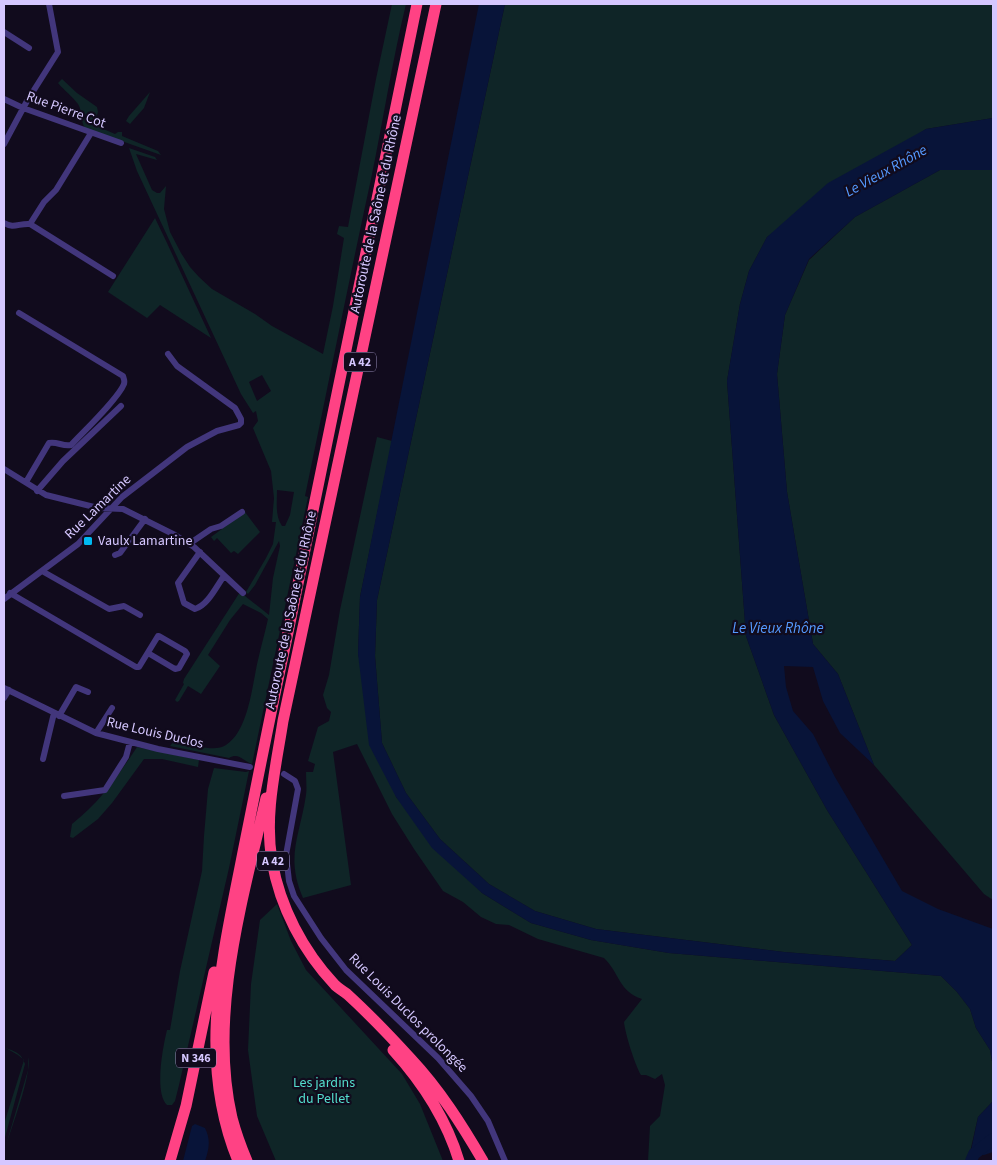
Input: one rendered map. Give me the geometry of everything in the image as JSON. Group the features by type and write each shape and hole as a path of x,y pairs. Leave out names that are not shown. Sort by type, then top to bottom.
{"highway":[{"name":"Autoroute de la Saône et du Rhône","path":"238,1161 223,1112 216,1061 215,1024 223,955 270,716 417,4"},
{"name":"Autoroute de la Saône et du Rhône","path":"408,1061 343,996 306,948 284,904 272,860 270,834 271,803 283,721 436,4"},
{"path":"247,1161 232,1117 228,1096 224,1025 228,981 239,918 283,721"},
{"name":"N 346","path":"170,1161 186,1106 214,970 223,955"},
{"path":"408,1061 441,1114 459,1161"},
{"path":"408,1061 442,1096 466,1131 483,1161"}],"street":[{"path":"4,144 23,108 58,52 49,4"},
{"path":"4,32 28,48"},
{"name":"Rue Pierre Cot","path":"4,99 23,108 121,143"},
{"path":"30,224 44,202 56,190 90,133"},
{"path":"4,224 13,227 30,224 113,276"},
{"path":"19,313 123,376 124,379 124,383 116,396 71,445 49,443 26,482"},
{"name":"Rue Lamartine","path":"4,599 78,544 122,497 187,446 217,431 239,425 241,419 235,408 177,366 168,354"},
{"path":"37,491 63,461 121,406"},
{"path":"4,469 46,495 98,508 124,508 176,535 189,544 243,593"},
{"path":"189,544 242,512"},
{"path":"115,555 120,554 145,519"},
{"path":"200,552 178,583 184,603 195,609 200,608 205,604 224,576"},
{"path":"42,571 109,609 124,606 140,615"},
{"path":"10,593 136,668 139,667 148,653 159,636 188,654 179,668 175,669 148,653"},
{"path":"42,759 57,715 76,687 88,692"},
{"path":"4,698 6,689"},
{"name":"Rue Louis Duclos","path":"6,689 96,733 250,767"},
{"path":"96,733 112,708"},
{"path":"64,796 105,790 126,757 130,742"},
{"name":"Rue Louis Duclos prolongée","path":"284,774 295,781 298,789 286,855 289,881 294,896 321,938 346,970 443,1063 472,1096 488,1122 505,1161"}],"green space":[{"path":"392,4 406,4 305,496 308,497 252,764 238,756 229,758 170,746 174,741 190,746 220,748 234,738 240,729 245,718 268,619 261,613 243,604 230,620 208,655 220,666 201,694 188,686 179,701 175,700 184,684 184,679 240,592 269,615 273,578 280,546 279,541 248,594 246,592 273,544 276,522 272,522 274,498 271,471 253,428 258,421 256,411 253,413 241,394 137,171 129,148 155,157 157,160 136,154 152,190 160,193 166,186 164,209 170,232 190,267 199,277 212,289 272,326 323,354 344,238 337,234 339,226 348,227","holes":["262,375 271,391 257,401 249,382","277,490 294,492 290,515 285,526 282,526 278,518"]},
{"path":"505,4 993,4 993,118 926,129 767,237 749,271 740,304 727,381 746,636 774,715 827,810 912,945 895,961 784,952 596,929 535,911 489,884 440,839 406,793 382,743 375,656 377,600"},
{"path":"62,79 77,93 97,107 96,118 101,128 115,134 122,132 122,136 158,151 161,155 85,128 78,104 58,83"},
{"path":"150,92 144,108 130,124 126,121 129,116"},
{"path":"940,170 993,170 993,900 984,894 874,765 838,674 813,644 787,492 777,374 785,315 809,260 855,217"},
{"path":"155,218 211,338 160,305 147,318 108,292"},
{"path":"377,437 392,441 360,597 358,654 396,797 482,893 531,923 591,940 669,953 941,976 970,1009 976,1028 990,1050 993,1067 993,1101 978,1117 968,1161 648,1161 650,1126 660,1116 665,1085 662,1074 655,1079 641,1075 626,1034 624,1022 642,999 628,992 604,958 538,939 509,925 496,924 481,917 463,902 443,891 392,814 357,744 333,752 351,885 303,898 295,870 294,858 306,795 306,772 313,772 315,764 308,761 318,727 329,721 331,712 327,708 323,695 329,675 340,610"},
{"path":"245,512 260,532 238,554 234,551 231,553 217,538 214,541 211,537"},
{"path":"137,747 199,760 198,767 162,759 144,759 98,819 73,838 70,837 72,824 100,797"},
{"path":"214,768 249,771 229,868 179,1085 175,1101 172,1105 167,1105 161,1090 162,1058 167,1030 170,1030 180,971 202,871 208,789"},
{"name":"Les jardins du Pellet","path":"277,904 291,941 306,970 402,1074 420,1104 443,1161 276,1161 257,1116 248,1050 251,984 260,920"},
{"path":"24,1061 25,1064 4,1141 4,1124"},
{"path":"28,1071 20,1104 4,1152"}],"water":[{"name":"Le Vieux Rhône","path":"479,4 505,4 377,600 375,656 382,743 406,793 440,839 489,884 535,911 596,929 784,952 895,961 912,945 827,810 774,715 746,636 727,381 740,304 749,271 767,237 828,183 926,129 993,118 993,170 940,170 855,217 809,259 785,315 777,374 787,492 813,644 838,674 874,765 840,733 823,701 813,667 784,666 786,687 793,711 813,734 835,777 902,891 938,909 993,929 993,1067 990,1050 976,1028 970,1009 941,976 669,953 591,940 531,923 482,893 432,848 396,797 369,745 358,654 360,597"},
{"path":"993,1101 993,1152 984,1155 974,1154 969,1160 978,1117"},
{"path":"195,1124 205,1128 208,1137 205,1161 183,1161 192,1126"}],"waterway":[{"path":"971,1161 974,1154 993,1139"}],"place":[{"name":"Vaulx Lamartine","path":"88,541"}]}
